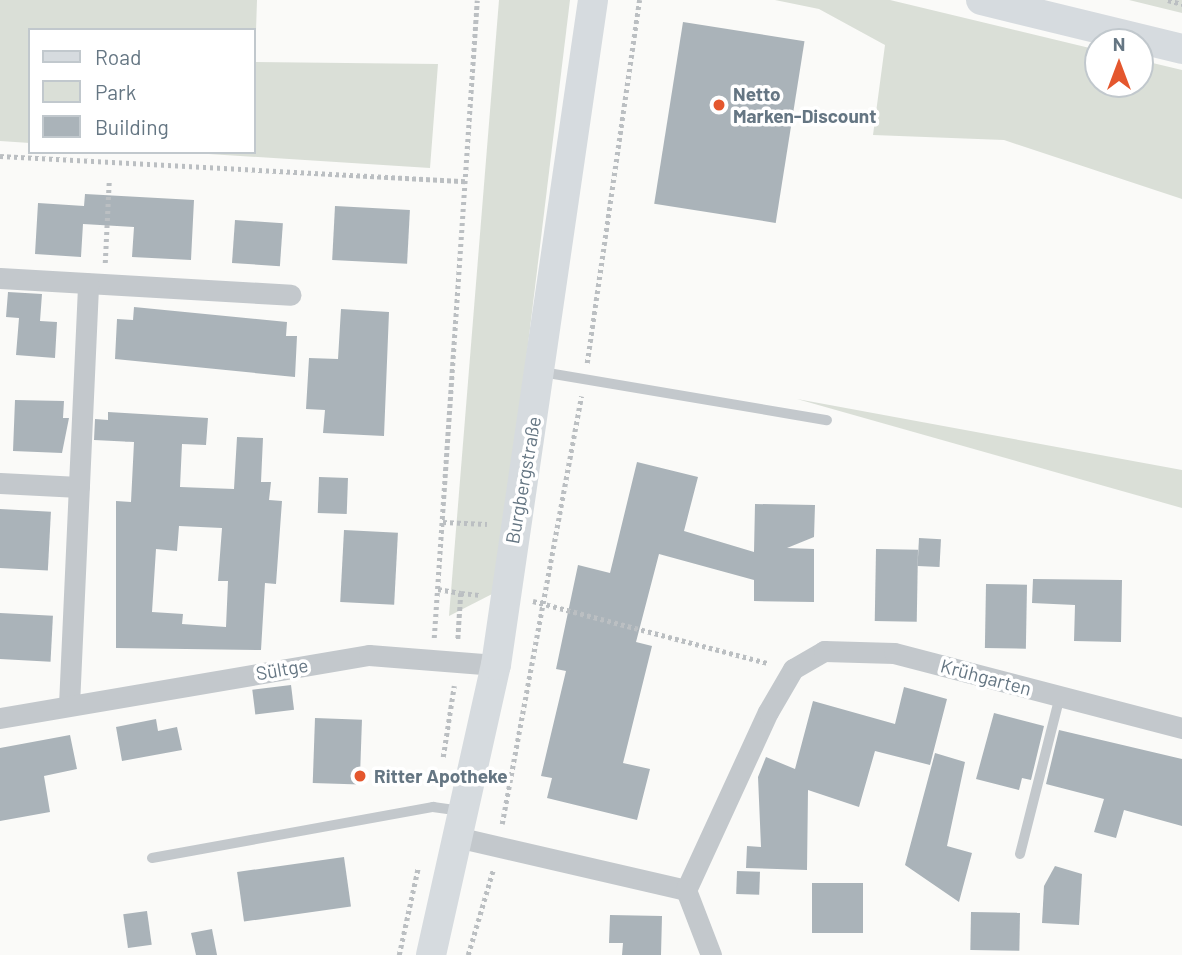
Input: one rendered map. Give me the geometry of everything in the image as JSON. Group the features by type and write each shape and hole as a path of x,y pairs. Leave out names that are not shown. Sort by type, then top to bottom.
{"street":[{"path":"981,0 1182,49"},
{"name":"Burgbergstraße","path":"431,955 465,825 496,665 503,597 542,372 587,9"},
{"path":"0,278 291,295"},
{"path":"69,705 79,487 96,284"},
{"path":"0,483 79,487"},
{"name":"Krühgarten","path":"793,669 824,651 854,647 1182,728"},
{"name":"Sültge","path":"0,718 369,655 496,665"},
{"path":"711,955 686,890 793,669"},
{"path":"465,825 500,847 686,890"}],"lane":[{"path":"542,372 827,420"},
{"path":"1020,854 1060,696"},
{"path":"152,858 433,807 465,825"}],"path":[{"path":"432,659 477,0"},
{"path":"468,955 500,847 546,603 584,380 639,0"},
{"path":"1168,0 1182,4"},
{"path":"0,156 466,181"},
{"path":"96,284 109,182"},
{"path":"443,522 488,524"},
{"path":"438,589 546,603 793,669"},
{"path":"433,807 457,661 461,593"},
{"path":"399,955 420,859"}],"green space":[{"path":"0,0 257,0 256,31 256,28 28,28 28,143 0,141"},
{"path":"499,0 570,0 498,591 449,616"},
{"path":"775,0 890,0 1084,47 1084,98 1154,98 1154,63 1182,70 1182,199 1004,140 873,135 885,45 819,9"},
{"path":"1129,0 1182,0 1182,13"},
{"path":"256,62 438,64 430,168 209,154 256,154"},
{"path":"797,399 1182,470 1182,508"}],"building":[{"path":"683,22 804,41 776,223 654,204"},
{"path":"85,194 194,200 191,260 132,257 134,227 83,224 81,257 35,254 38,203 84,206"},
{"path":"335,206 410,210 407,264 332,260"},
{"path":"235,220 283,223 280,266 232,263"},
{"path":"8,292 42,294 40,321 57,322 55,358 16,355 19,318 6,317"},
{"path":"134,307 287,322 286,336 297,336 295,377 115,359 117,319 133,320"},
{"path":"341,309 389,312 384,436 323,433 325,410 306,409 309,358 338,359"},
{"path":"15,400 64,401 63,418 69,418 62,453 13,451"},
{"path":"108,412 208,418 206,445 182,444 180,487 234,489 237,437 263,438 261,482 271,482 269,500 282,501 276,584 265,583 261,650 116,648 116,501 131,502 134,442 94,440 95,419 108,420","holes":["179,526 222,528 218,581 228,581 226,627 182,624 183,614 152,612 156,549 177,551"]},
{"path":"637,462 698,477 684,531 754,552 755,504 815,505 814,537 787,548 814,549 814,602 754,601 754,580 659,554 636,642 652,646 623,763 650,769 637,820 547,798 552,778 541,776 566,671 556,669 578,565 610,573"},
{"path":"319,477 348,478 347,514 318,513"},
{"path":"0,509 51,512 48,571 0,568"},
{"path":"344,530 398,533 394,605 340,602"},
{"path":"919,538 941,539 940,567 918,566"},
{"path":"876,549 918,550 917,622 875,621"},
{"path":"1033,579 1122,580 1121,642 1074,641 1075,605 1032,603"},
{"path":"986,584 1027,585 1026,649 985,648"},
{"path":"0,613 53,616 51,662 0,659"},
{"path":"291,685 294,710 255,715 252,690"},
{"path":"904,687 947,699 930,765 875,751 859,807 808,790 807,870 746,868 747,846 761,847 758,777 766,757 795,769 813,701 895,724"},
{"path":"994,713 1044,726 1031,780 1022,778 1019,790 976,779"},
{"path":"315,718 362,720 360,785 313,783"},
{"path":"156,719 158,731 177,727 182,750 122,761 116,727"},
{"path":"1059,730 1182,759 1182,826 1124,810 1116,838 1094,832 1104,799 1046,784"},
{"path":"70,735 77,769 44,776 50,812 0,821 0,748"},
{"path":"935,753 965,762 947,846 972,853 959,902 905,865"},
{"path":"344,857 351,907 244,922 237,872"},
{"path":"1055,866 1082,874 1079,925 1042,923 1044,886"},
{"path":"737,871 760,872 759,895 736,894"},
{"path":"812,883 863,883 863,933 812,933"},
{"path":"147,911 152,945 128,948 123,914"},
{"path":"971,912 1020,913 1019,951 970,950"},
{"path":"610,915 662,916 661,955 622,955 623,943 609,943"},
{"path":"212,929 217,955 196,955 191,933"}],"place":[{"name":"Netto Marken-Discount","path":"719,105"},
{"name":"Ritter Apotheke","path":"360,776"}]}
